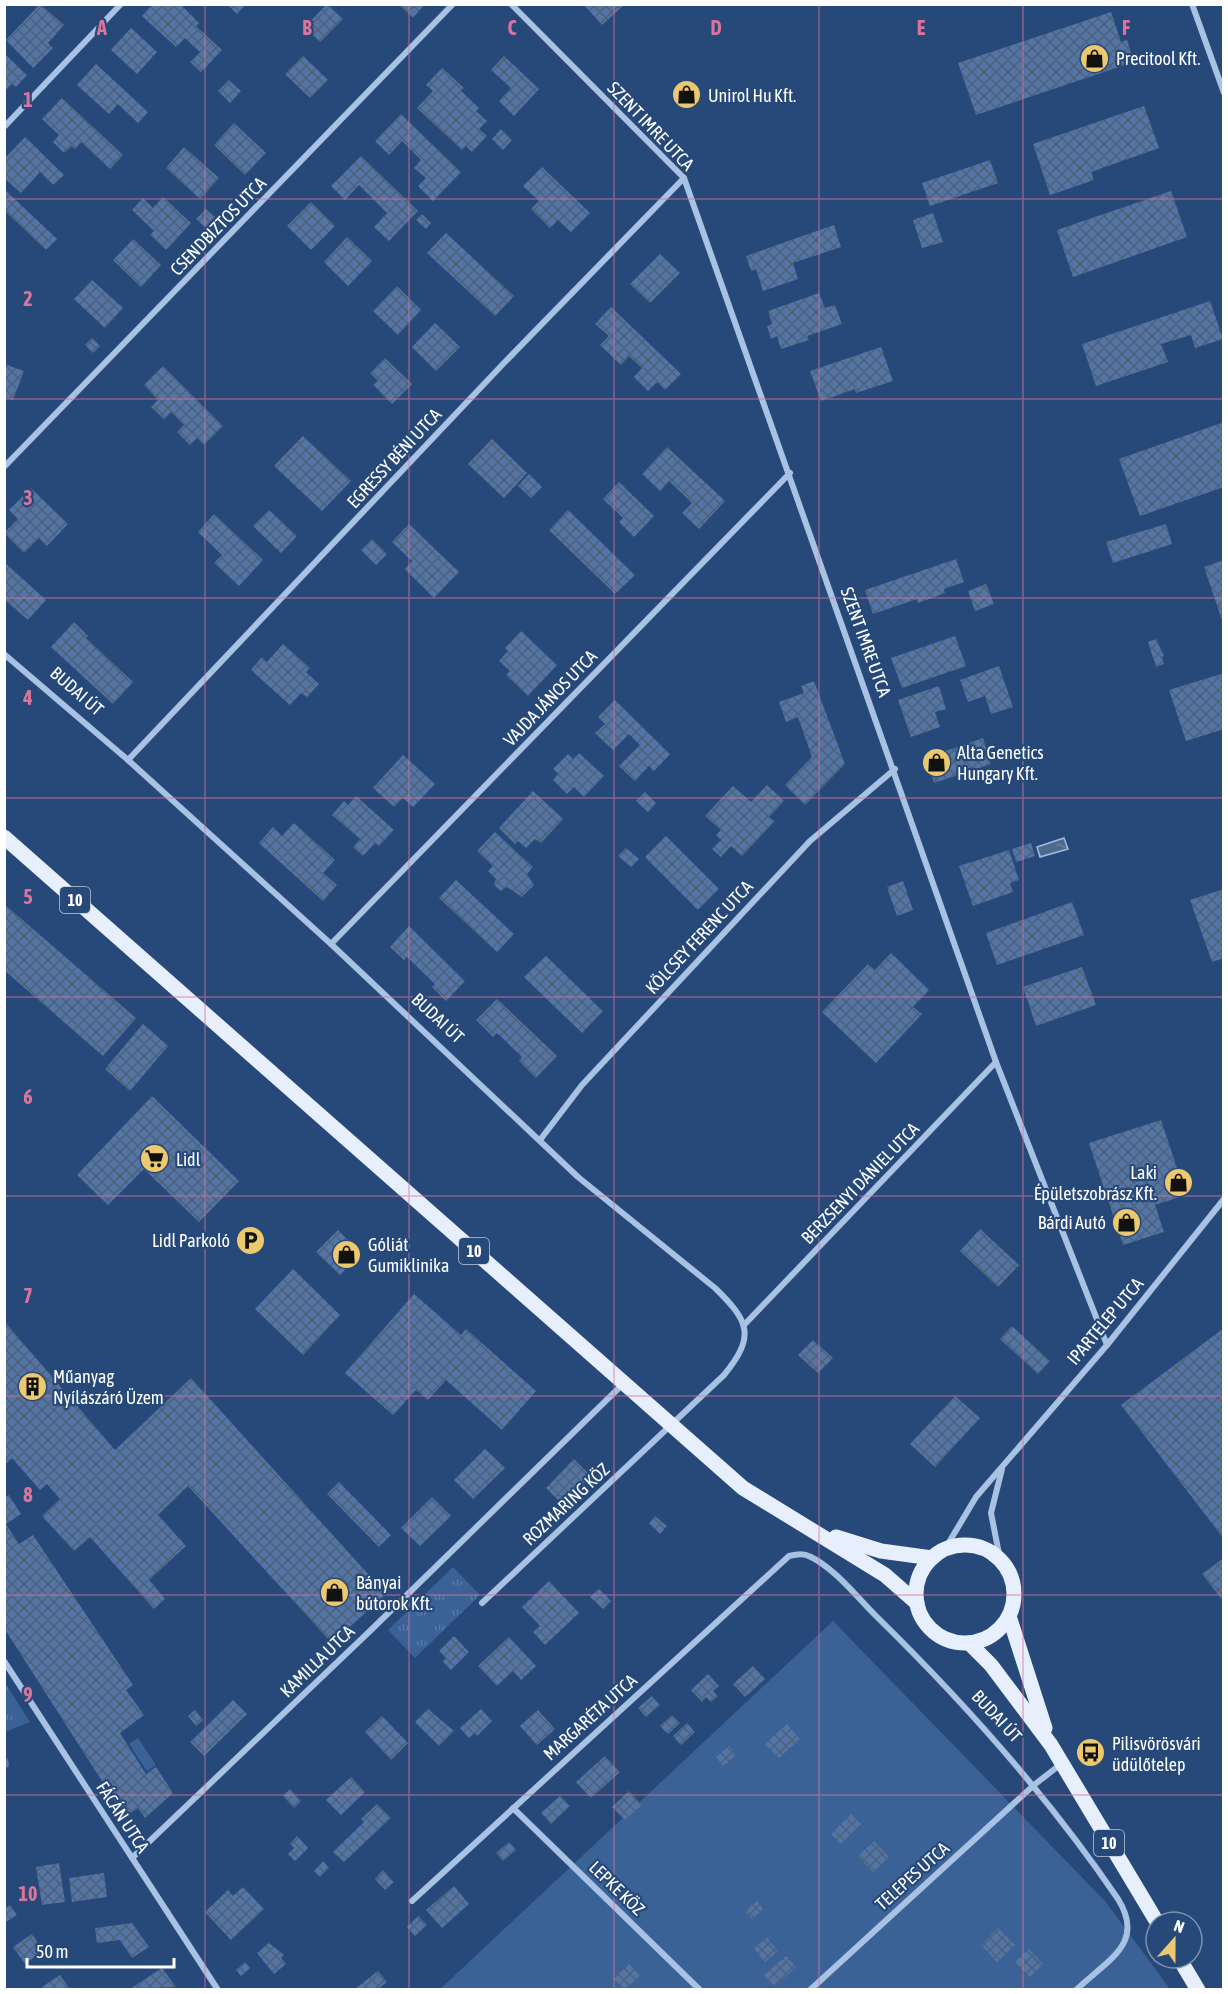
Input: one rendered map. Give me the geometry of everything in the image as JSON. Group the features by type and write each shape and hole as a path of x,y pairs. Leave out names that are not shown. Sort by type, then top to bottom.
{"main road":[{"name":"10","path":"4,837 743,1488 885,1575 917,1603 924,1619 936,1633 952,1641 969,1643 991,1665 1051,1745 1150,1910"},
{"name":"10","path":"817,1532 881,1551 939,1554 956,1546 980,1547 1000,1559 1012,1580 1013,1605 1009,1616 1051,1745"},
{"path":"917,1603 921,1574 939,1554"},
{"path":"969,1643 992,1634 1009,1616"},
{"path":"1186,1970 1198,1989"}],"street":[{"path":"4,127 121,4"},
{"name":"CSENDBIZTOS UTCA","path":"4,467 453,4"},
{"name":"SZENT IMRE UTCA","path":"511,4 684,178 895,769 996,1062 1107,1344"},
{"path":"1192,4 1224,93"},
{"name":"EGRESSY BÉNI UTCA","path":"128,760 503,364 684,178"},
{"name":"VAJDA JÁNOS UTCA","path":"331,944 790,473"},
{"name":"BUDAI ÚT","path":"4,654 128,760 331,944 608,1203 715,1288 734,1306 744,1324"},
{"name":"KÖLCSEY FERENC UTCA","path":"540,1140 582,1085 802,849 895,769"},
{"name":"BERZSENYI DÁNIEL UTCA","path":"744,1324 996,1062"},
{"name":"IPARTELEP UTCA","path":"939,1554 976,1497 1107,1344 1224,1199"},
{"path":"671,1426 734,1363 743,1350 746,1338 744,1324"},
{"name":"KAMILLA UTCA","path":"132,1858 371,1630 623,1384"},
{"name":"ROZMARING KÖZ","path":"482,1604 671,1426"},
{"path":"1000,1559 991,1513 999,1476 1007,1460"},
{"name":"BUDAI ÚT","path":"789,1556 801,1554 813,1558 842,1582 895,1635 1034,1785 1090,1857 1127,1913 1130,1925 1124,1944 1076,1989"},
{"name":"MARGARÉTA UTCA","path":"412,1901 789,1556"},
{"name":"FÁCÁN UTCA","path":"4,1661 218,1989"},
{"name":"TELEPES UTCA","path":"810,1989 1034,1785 1061,1764"},
{"name":"LEPKE KÖZ","path":"513,1808 700,1989"}],"green space":[{"path":"453,1567 480,1595 415,1658 388,1630"},
{"path":"833,1621 1105,1901 1144,1954 1144,1970 1156,1970 1170,1989 439,1990"},
{"path":"5,1683 30,1722 4,1732"},
{"path":"138,1738 156,1765 147,1771 129,1744"}],"water":[{"path":"1064,838 1068,849 1040,857 1037,847"}],"building":[{"path":"40,4 64,25 48,43 53,48 33,68 6,40"},
{"path":"153,4 180,4 199,23 196,26 222,50 201,72 190,62 200,52 185,38 176,47 142,16"},
{"path":"227,4 246,4 237,14"},
{"path":"327,4 343,19 320,42 305,27"},
{"path":"398,4 425,4 413,18"},
{"path":"583,4 625,4 602,25"},
{"path":"1111,12 1121,42 1127,40 1134,62 976,115 958,63"},
{"path":"131,28 157,52 137,74 111,50"},
{"path":"4,53 27,75 16,87 12,84 4,92"},
{"path":"303,56 328,80 310,98 285,74"},
{"path":"504,56 539,89 514,116 499,101 511,88 491,70"},
{"path":"96,64 148,112 138,123 118,104 109,114 77,85"},
{"path":"442,68 464,88 461,91 479,108 476,111 487,121 479,129 487,136 472,152 466,146 462,150 417,108 433,91 426,85"},
{"path":"229,80 241,91 230,103 218,91"},
{"path":"62,98 123,155 110,169 81,142 75,149 72,146 64,153 53,142 59,135 42,119"},
{"path":"1144,106 1159,148 1091,172 1094,180 1050,195 1033,144"},
{"path":"401,114 461,172 433,201 418,186 426,178 414,168 421,160 402,141 389,155 375,141"},
{"path":"234,123 266,153 245,175 214,145"},
{"path":"501,129 512,140 503,150 492,139"},
{"path":"25,137 64,175 53,185 40,172 21,193 4,178 4,159"},
{"path":"184,147 219,178 200,199 166,168"},
{"path":"361,156 418,211 389,241 374,227 387,213 359,185 345,200 331,186"},
{"path":"990,160 998,183 930,206 922,183"},
{"path":"542,167 590,213 571,232 558,220 550,228 531,209 539,201 523,186"},
{"path":"4,189 57,239 46,250 4,210"},
{"path":"1171,191 1187,237 1073,277 1057,230"},
{"path":"163,197 191,223 166,250 150,235 154,231 132,210 143,198 153,208"},
{"path":"311,202 335,226 311,250 287,226"},
{"path":"206,209 216,218 206,228 196,219"},
{"path":"933,213 943,242 922,248 913,220"},
{"path":"422,214 431,223 426,229 416,220"},
{"path":"834,225 841,247 793,263 798,279 763,291 756,269 751,271 746,256"},
{"path":"446,233 514,296 495,316 427,253"},
{"path":"347,237 372,261 348,286 324,262"},
{"path":"133,239 161,265 141,287 113,260"},
{"path":"660,254 680,273 650,303 630,284"},
{"path":"92,280 123,308 105,328 74,299"},
{"path":"397,286 421,310 398,335 373,311"},
{"path":"819,293 825,308 835,305 842,324 807,336 809,340 781,349 777,336 771,339 767,326 772,324 768,311"},
{"path":"1210,301 1223,339 1195,348 1191,335 1161,344 1168,362 1096,386 1082,344"},
{"path":"611,307 681,374 665,390 657,382 648,391 634,377 642,368 629,356 621,365 600,345 609,336 595,324"},
{"path":"435,323 460,347 436,371 412,347"},
{"path":"92,338 100,346 93,353 85,345"},
{"path":"881,347 893,381 856,393 855,389 821,401 810,371"},
{"path":"385,358 412,384 392,404 373,385 378,381 370,373"},
{"path":"4,364 24,371 13,400 4,397"},
{"path":"163,366 223,426 204,445 197,438 190,445 177,432 184,425 171,412 164,419 151,407 158,400 144,385"},
{"path":"1224,422 1224,487 1140,516 1119,459"},
{"path":"303,436 351,481 322,511 274,466"},
{"path":"492,439 527,473 504,498 468,464"},
{"path":"667,447 725,501 699,529 682,513 692,503 669,481 660,491 642,474"},
{"path":"529,474 542,487 531,498 518,486"},
{"path":"619,482 654,516 634,537 619,522 623,518 603,499"},
{"path":"31,488 68,524 47,546 39,538 24,553 4,533 18,519 9,510"},
{"path":"269,510 297,536 281,553 253,526"},
{"path":"568,510 635,575 615,594 549,530"},
{"path":"214,514 263,560 239,586 214,563 222,555 198,532"},
{"path":"409,524 459,572 434,598 405,569 412,561 392,542"},
{"path":"1166,524 1172,544 1113,563 1106,542"},
{"path":"372,539 387,554 376,565 361,550"},
{"path":"956,559 964,582 944,589 945,593 918,603 917,599 873,614 865,590"},
{"path":"1224,560 1224,623 1223,623 1204,567"},
{"path":"4,562 46,600 28,620 4,599"},
{"path":"986,584 994,604 975,611 968,591"},
{"path":"74,622 88,636 86,638 133,682 113,704 51,647"},
{"path":"521,631 557,665 528,696 506,675 510,671 499,661 508,651 505,648"},
{"path":"955,636 966,666 902,688 891,658"},
{"path":"1156,639 1164,656 1162,657 1164,664 1156,667 1148,642"},
{"path":"283,644 310,668 306,672 319,684 307,697 301,693 290,705 251,670 262,657 267,662"},
{"path":"999,666 1013,707 991,714 985,696 968,702 960,680"},
{"path":"1224,673 1224,729 1186,741 1169,690"},
{"path":"814,681 845,764 805,805 785,785 812,757 798,717 786,722 779,702 804,693 801,686"},
{"path":"939,686 946,709 935,712 940,727 911,737 898,700"},
{"path":"615,700 670,754 654,771 649,766 635,781 619,766 640,745 629,734 613,750 595,733 605,724 598,717"},
{"path":"983,738 991,764 934,783 925,758"},
{"path":"579,753 604,776 584,797 574,787 567,794 553,780 558,774 553,769 568,754 573,759"},
{"path":"403,755 435,784 413,807 403,798 394,807 373,788"},
{"path":"767,785 784,801 769,817 775,821 742,856 731,846 721,857 712,849 721,840 716,835 721,830 705,816 733,786 751,802"},
{"path":"533,791 563,819 541,843 535,839 526,848 518,841 515,844 499,828"},
{"path":"645,792 656,803 648,812 636,801"},
{"path":"356,796 394,830 379,846 375,843 363,856 353,847 360,839 332,815 344,801 348,805"},
{"path":"294,823 335,860 323,873 337,885 323,901 259,843 273,827 282,836"},
{"path":"495,832 533,867 527,874 534,885 522,897 507,887 501,891 494,885 496,879 488,871 493,866 477,851"},
{"path":"666,836 719,889 698,910 645,857"},
{"path":"1031,843 1035,856 1016,862 1012,849"},
{"path":"626,848 639,859 631,867 618,856"},
{"path":"1009,850 1019,880 1010,883 1013,892 973,906 959,866"},
{"path":"456,880 514,934 497,952 439,898"},
{"path":"903,881 913,910 897,916 887,887"},
{"path":"1224,889 1224,958 1212,962 1190,900"},
{"path":"1072,902 1084,935 997,965 986,933"},
{"path":"4,904 136,1018 103,1056 4,970"},
{"path":"409,926 465,981 446,1001 432,987 435,984 407,957 404,960 390,947"},
{"path":"891,953 929,990 913,1007 922,1014 876,1063 822,1012 868,964 875,970"},
{"path":"546,956 603,1011 582,1033 524,977"},
{"path":"1082,967 1096,1005 1036,1026 1023,987"},
{"path":"497,999 557,1056 536,1078 519,1061 522,1057 497,1033 493,1037 476,1020"},
{"path":"143,1024 168,1046 130,1091 105,1069"},
{"name":"Lidl","path":"152,1096 239,1181 199,1222 144,1169 108,1205 77,1175"},
{"path":"1161,1120 1186,1195 1155,1205 1164,1232 1123,1245 1089,1143"},
{"path":"980,1229 1019,1265 998,1287 960,1251"},
{"path":"338,1230 361,1253 340,1275 316,1252"},
{"path":"293,1269 340,1315 303,1355 255,1309"},
{"path":"414,1294 461,1335 466,1329 536,1391 502,1430 446,1380 428,1400 416,1390 393,1415 345,1373"},
{"path":"4,1321 115,1450 191,1378 386,1594 332,1643 188,1486 158,1515 186,1546 149,1580 165,1599 154,1609 90,1537 74,1551 42,1516 60,1499 47,1484 40,1490 12,1458 7,1463 4,1461"},
{"path":"1012,1326 1050,1361 1038,1374 1000,1339"},
{"path":"1224,1328 1224,1539 1121,1405"},
{"path":"813,1340 833,1358 818,1373 798,1355"},
{"path":"955,1396 980,1418 935,1467 910,1444"},
{"path":"485,1449 505,1468 473,1499 454,1480"},
{"path":"574,1459 591,1476 563,1505 546,1488"},
{"path":"339,1482 391,1535 379,1547 327,1494"},
{"path":"9,1495 21,1514 6,1524 19,1544 33,1535 133,1685 126,1690 144,1715 120,1733 146,1774 156,1767 173,1793 145,1818 138,1808 125,1817 4,1628 4,1498"},
{"path":"432,1497 451,1516 420,1546 401,1528"},
{"path":"655,1516 667,1526 660,1534 649,1523"},
{"path":"1224,1558 1224,1602 1202,1574"},
{"path":"549,1581 579,1613 545,1645 533,1632 540,1626 522,1607"},
{"path":"599,1589 611,1601 603,1609 590,1597"},
{"path":"454,1636 469,1652 451,1670 443,1662 446,1658 439,1651"},
{"path":"509,1637 536,1666 521,1680 513,1671 497,1686 478,1666"},
{"path":"753,1666 765,1679 745,1697 733,1684"},
{"path":"708,1674 719,1686 713,1691 718,1696 711,1702 706,1697 702,1702 691,1690"},
{"path":"652,1696 660,1705 646,1717 638,1708"},
{"path":"233,1700 247,1714 204,1756 190,1742"},
{"path":"428,1709 454,1731 439,1746 415,1722"},
{"path":"481,1709 492,1721 477,1736 475,1733 469,1738 460,1728"},
{"path":"195,1710 203,1720 196,1726 188,1716"},
{"path":"538,1710 555,1729 537,1745 520,1726"},
{"path":"672,1715 680,1723 668,1734 660,1726"},
{"path":"382,1716 408,1743 391,1760 365,1732"},
{"path":"687,1723 695,1732 681,1745 673,1736"},
{"path":"787,1724 800,1739 779,1758 765,1744"},
{"path":"729,1746 736,1755 723,1766 716,1757"},
{"path":"605,1756 620,1772 591,1798 576,1782"},
{"path":"8,1758 9,1767 4,1768 4,1759"},
{"path":"351,1777 365,1792 341,1815 326,1800"},
{"path":"290,1789 301,1801 294,1808 283,1796"},
{"path":"629,1791 642,1805 625,1820 612,1807"},
{"path":"560,1796 570,1806 551,1824 541,1813"},
{"path":"377,1804 391,1818 344,1862 333,1852 364,1822 361,1819"},
{"path":"851,1814 861,1824 841,1844 831,1834"},
{"path":"297,1836 308,1848 295,1861 288,1854 294,1848 290,1844"},
{"path":"874,1841 889,1857 873,1872 858,1856"},
{"path":"509,1842 516,1850 503,1861 496,1853"},
{"path":"323,1861 329,1868 320,1877 314,1871"},
{"path":"59,1863 65,1902 42,1905 36,1867"},
{"path":"383,1870 394,1882 385,1890 375,1879"},
{"path":"104,1873 107,1897 72,1902 69,1878"},
{"path":"454,1886 469,1904 442,1928 426,1910"},
{"path":"243,1887 264,1909 231,1940 205,1912 228,1890 233,1896"},
{"path":"757,1901 763,1909 752,1919 745,1912"},
{"path":"10,1905 17,1915 4,1923 4,1909"},
{"path":"418,1916 427,1925 415,1936 407,1927"},
{"path":"132,1923 149,1947 132,1958 120,1940 97,1943 95,1928"},
{"path":"998,1928 1015,1945 997,1962 981,1945"},
{"path":"32,1934 43,1951 25,1964 13,1947"},
{"path":"767,1938 778,1951 765,1962 754,1948"},
{"path":"269,1943 284,1955 281,1958 286,1964 274,1974 257,1953"},
{"path":"1029,1949 1043,1964 1029,1978 1014,1962"},
{"path":"786,1956 796,1967 774,1987 763,1976"},
{"path":"245,1962 250,1968 241,1976 236,1970"},
{"path":"629,1964 641,1977 624,1989 613,1978"},
{"path":"162,1968 176,1987 130,1989"},
{"path":"378,1971 387,1982 378,1989 355,1989"},
{"path":"60,1975 69,1988 43,1989 42,1987"}],"place":[{"name":"Precitool Kft.","path":"1095,58"},
{"name":"Unirol Hu Kft.","path":"687,95"},
{"name":"Alta Genetics Hungary Kft.","path":"936,762"},
{"name":"Lidl","path":"155,1159"},
{"name":"Laki Épületszobrász Kft.","path":"1178,1182"},
{"name":"Bárdi Autó","path":"1127,1222"},
{"name":"Lidl Parkoló","path":"251,1240"},
{"name":"Góliát Gumiklinika","path":"347,1254"},
{"name":"Műanyag Nyílászáró Üzem","path":"32,1386"},
{"name":"Bányai bútorok Kft.","path":"335,1592"},
{"name":"Pilisvörösvári üdülőtelep","path":"1091,1753"}]}
